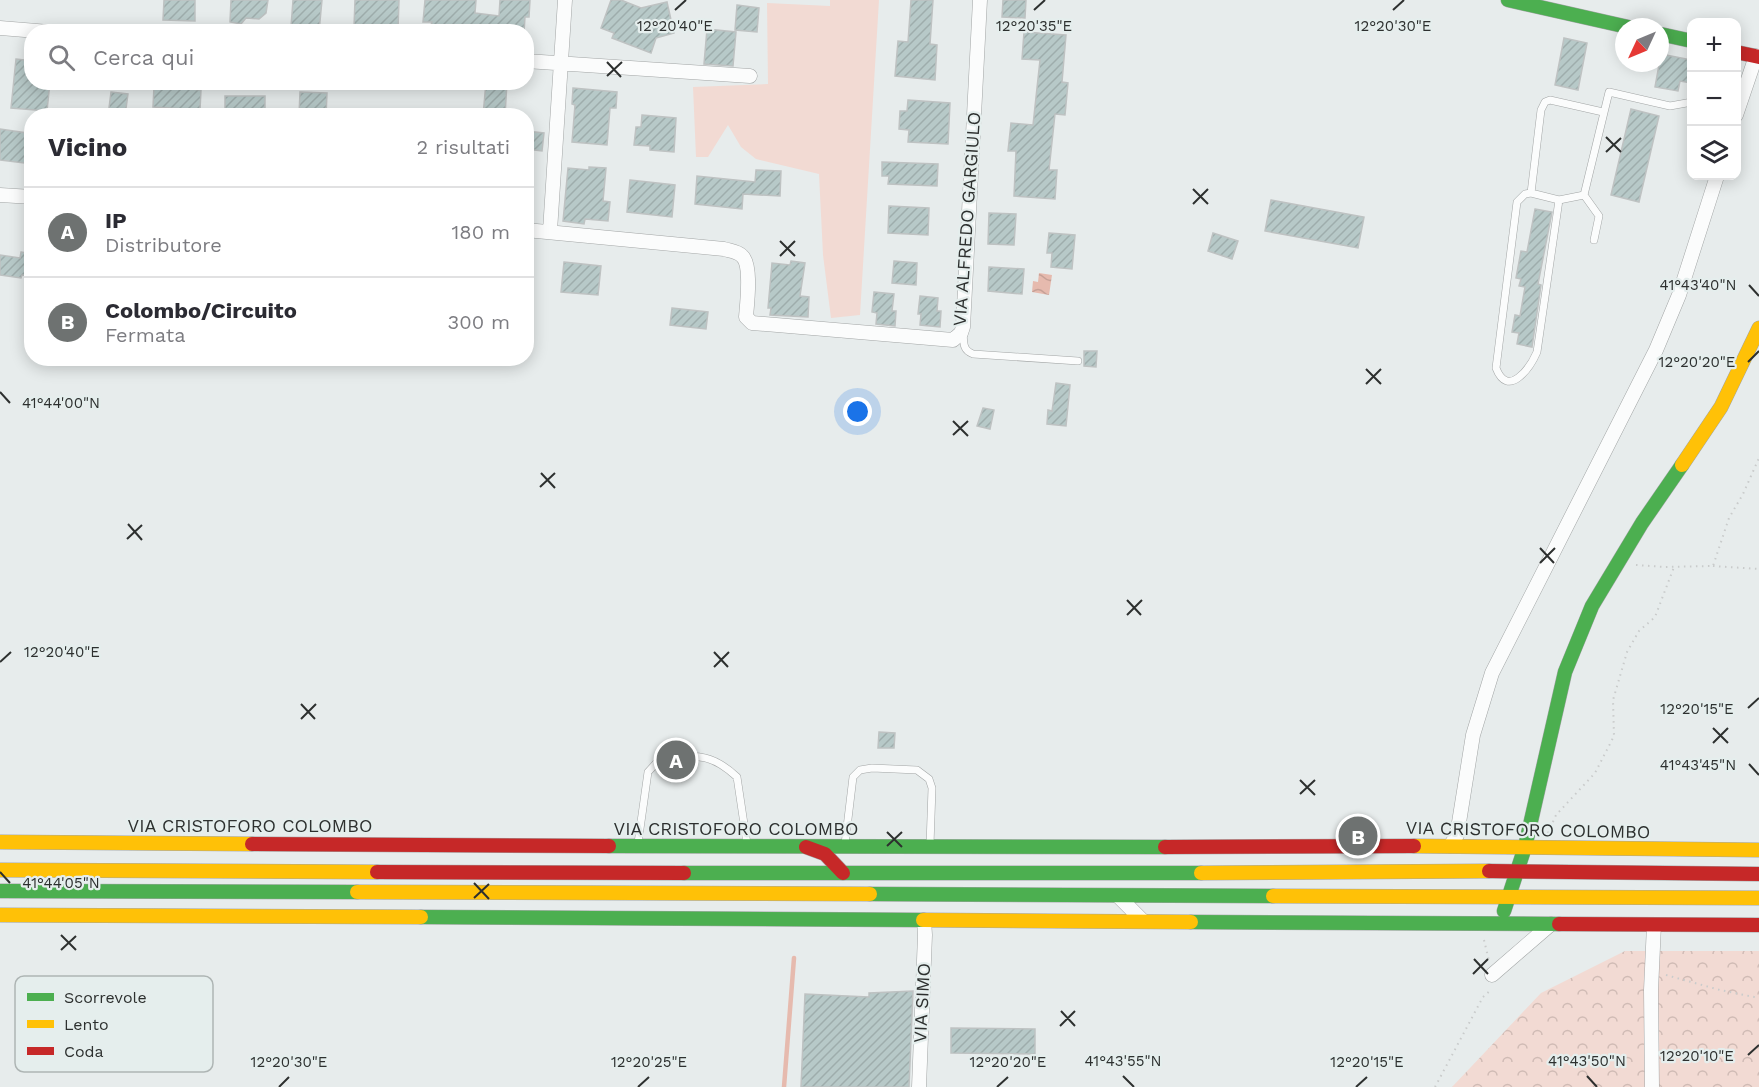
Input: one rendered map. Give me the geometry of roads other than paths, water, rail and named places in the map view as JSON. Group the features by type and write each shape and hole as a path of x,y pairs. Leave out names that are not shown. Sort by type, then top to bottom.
{"street":[{"path":"550,231 565,0"},
{"name":"VIA ALFREDO GARGIULO","path":"534,230 724,249 737,253 745,260 747,268 746,317 752,323 948,340 958,337 963,327 981,0"},
{"path":"1508,0 1615,24"},
{"path":"0,28 24,30"},
{"path":"1669,36 1687,41"},
{"path":"1741,53 1757,56 1741,100"},
{"path":"534,61 750,76"},
{"path":"1450,846 1457,835 1473,735 1492,674 1656,350 1678,295 1716,180"},
{"path":"0,195 24,196"},
{"path":"1488,924 1503,912 1525,847 1565,672 1592,606 1616,564 1721,407 1759,328"},
{"name":"VIA CRISTOFORO COLOMBO","path":"0,842 930,848 1450,846 1759,850"},
{"path":"806,847 825,854 843,873"},
{"path":"0,870 843,873 1517,871 1759,874"},
{"path":"0,891 1759,898"},
{"path":"1118,896 1143,921"},
{"path":"0,915 1759,925"},
{"name":"VIA SIMO","path":"919,1087 924,920"},
{"path":"1496,979 1551,924"},
{"path":"1652,1087 1654,925"}],"lane":[{"path":"1593,240 1599,216 1584,195 1609,92 1670,106 1687,103"},
{"path":"1531,193 1540,110 1545,102 1550,100 1603,112"},
{"path":"1560,200 1537,352 1532,365 1525,374 1519,379 1510,381 1502,377 1496,368 1517,202 1525,194 1531,193 1560,200 1584,195"},
{"path":"963,327 964,346 967,352 973,354 1078,361"},
{"path":"638,846 648,772 660,759 700,756 714,759 737,777 747,846"},
{"path":"845,847 853,777 860,770 872,768 917,770 929,779 932,788 930,848"}],"water":[{"path":"1039,273 1052,275 1049,295 1032,292 1033,281 1038,282"}],"waterway":[{"path":"784,1087 794,958"}],"place":[{"name":"IP","path":"676,760"},
{"name":"Colombo/Circuito","path":"1358,836"}]}
